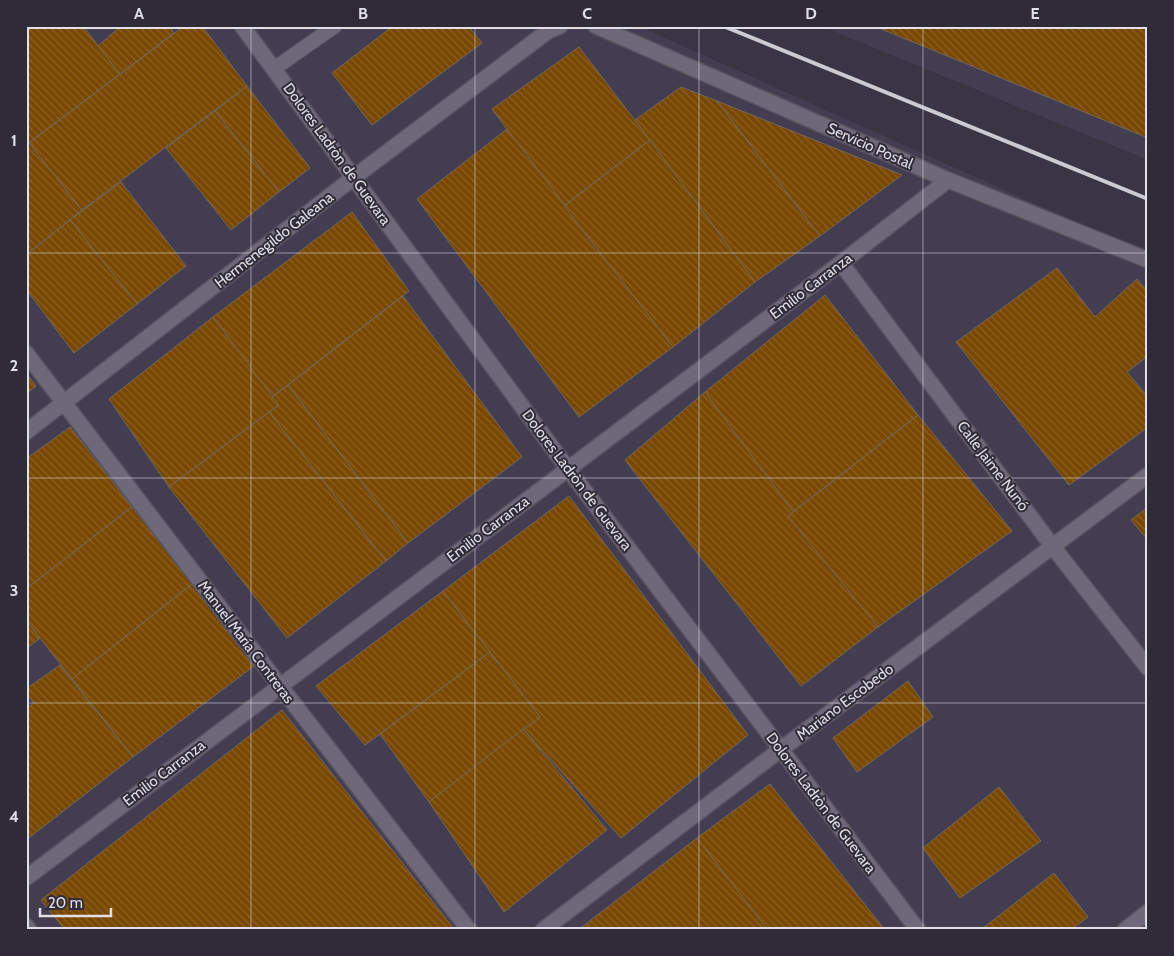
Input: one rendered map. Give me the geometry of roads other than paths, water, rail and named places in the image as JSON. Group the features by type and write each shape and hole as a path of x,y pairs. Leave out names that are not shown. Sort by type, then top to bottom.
{"street":[{"name":"Dolores Ladròn de Guevara","path":"242,26 275,68 568,469 918,930"},
{"name":"Servicio Postal","path":"596,26 948,180 1148,260"},
{"name":"Hermenegildo Galeana","path":"26,432 354,178 554,29"},
{"name":"Emilio Carranza","path":"26,878 841,263 948,180"},
{"name":"Calle Jaime Nunó","path":"841,263 1053,547 1148,668"},
{"name":"Manuel María Contreras","path":"26,353 469,930"},
{"name":"Mariano Escobedo","path":"543,930 1148,475"},
{"path":"1125,930 1144,920"},
{"path":"26,926 29,930"}],"lane":[{"path":"275,68 335,26"}],"railway":[{"path":"723,26 1148,199"}]}
